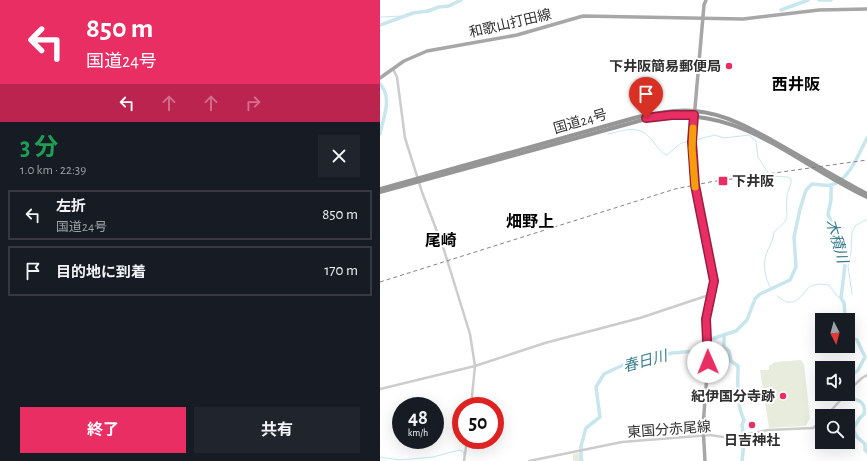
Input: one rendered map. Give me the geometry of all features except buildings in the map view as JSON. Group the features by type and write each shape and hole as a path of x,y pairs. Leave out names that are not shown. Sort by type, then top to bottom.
{"highway":[{"name":"国道24号","path":"380,192 634,118 657,113 695,113 737,122 811,165 867,194"},
{"name":"国道24号","path":"380,189 418,180"},
{"name":"国道24号","path":"846,184 867,197"}],"main road":[{"path":"706,0 703,18 692,142 695,185 713,272 714,286 706,319 708,362 703,416 703,436 706,461"},
{"name":"和歌山打田線","path":"380,78 404,61 433,50 516,35 583,16 743,19 819,10 867,9"}],"street":[{"path":"393,68 397,77 402,128 418,180 460,298 470,334 475,366 472,397"},
{"path":"380,389 475,366 538,346 633,320 706,296 712,297"},
{"path":"855,385 867,375"},
{"path":"832,409 839,401"},
{"name":"東国分赤尾線","path":"529,461 622,442 710,435 730,438 768,430 815,428"},
{"path":"464,461 466,449"}],"green space":[{"path":"801,360 804,364 810,418 806,426 769,428 760,370 769,370 769,366 775,362"},
{"path":"582,452 584,461 573,461 573,454"}],"waterway":[{"path":"380,25 413,13 449,6 461,0"},
{"path":"781,10 808,0"},
{"path":"819,0 831,0"},
{"path":"380,17 403,16"},
{"path":"380,84 386,95 387,102 380,134"},
{"path":"608,134 622,130 637,130 647,135 661,151 667,155 681,143 690,141"},
{"path":"695,140 715,135 724,138 749,135 756,141 758,157 770,176 787,177 791,179 786,204 787,216 784,222 774,232 765,257 765,271 771,289"},
{"name":"春日川","path":"581,461 581,446 586,428 600,417 596,387 604,374 623,365 672,353 696,351 711,339 736,331 747,320 755,299 760,294 790,280 796,267 794,237 806,190 812,184 831,185 843,178 853,166 867,138"},
{"name":"木積川","path":"831,185 831,200 828,214 838,239 845,265 841,298 844,303 845,313"},
{"path":"852,294 848,266 851,252 852,232 855,226 867,219"},
{"path":"777,296 786,302 793,302 798,299 807,289 814,285 820,284 829,285 838,297 841,297"},
{"path":"724,336 724,347 729,351 731,361 738,366 739,400 741,414 744,420 742,425 744,442 742,461"},
{"name":"木積川","path":"855,339 857,340 865,357 858,370 855,372"},
{"name":"木積川","path":"855,400 861,402 863,405 864,414 853,429 857,437 865,444 865,450 867,452"},
{"path":"380,457 400,460 433,457 459,450 463,451 464,455"}],"railway":[{"path":"380,282 675,189 710,182 867,160"}],"slow traffic":[{"path":"693,128 692,148 695,187"}],"place":[{"name":"下井阪簡易郵便局","path":"729,66"},
{"name":"下井阪","path":"723,181"},
{"name":"紀伊国分寺跡","path":"783,396"},
{"name":"日吉神社","path":"752,425"}],"district":[{"name":"西井阪","path":"796,84"},
{"name":"畑野上","path":"530,221"},
{"name":"尾崎","path":"441,240"}],"route":[{"path":"646,118 672,115 694,115 692,142 695,185 714,281 712,297 706,319 708,362"}]}
